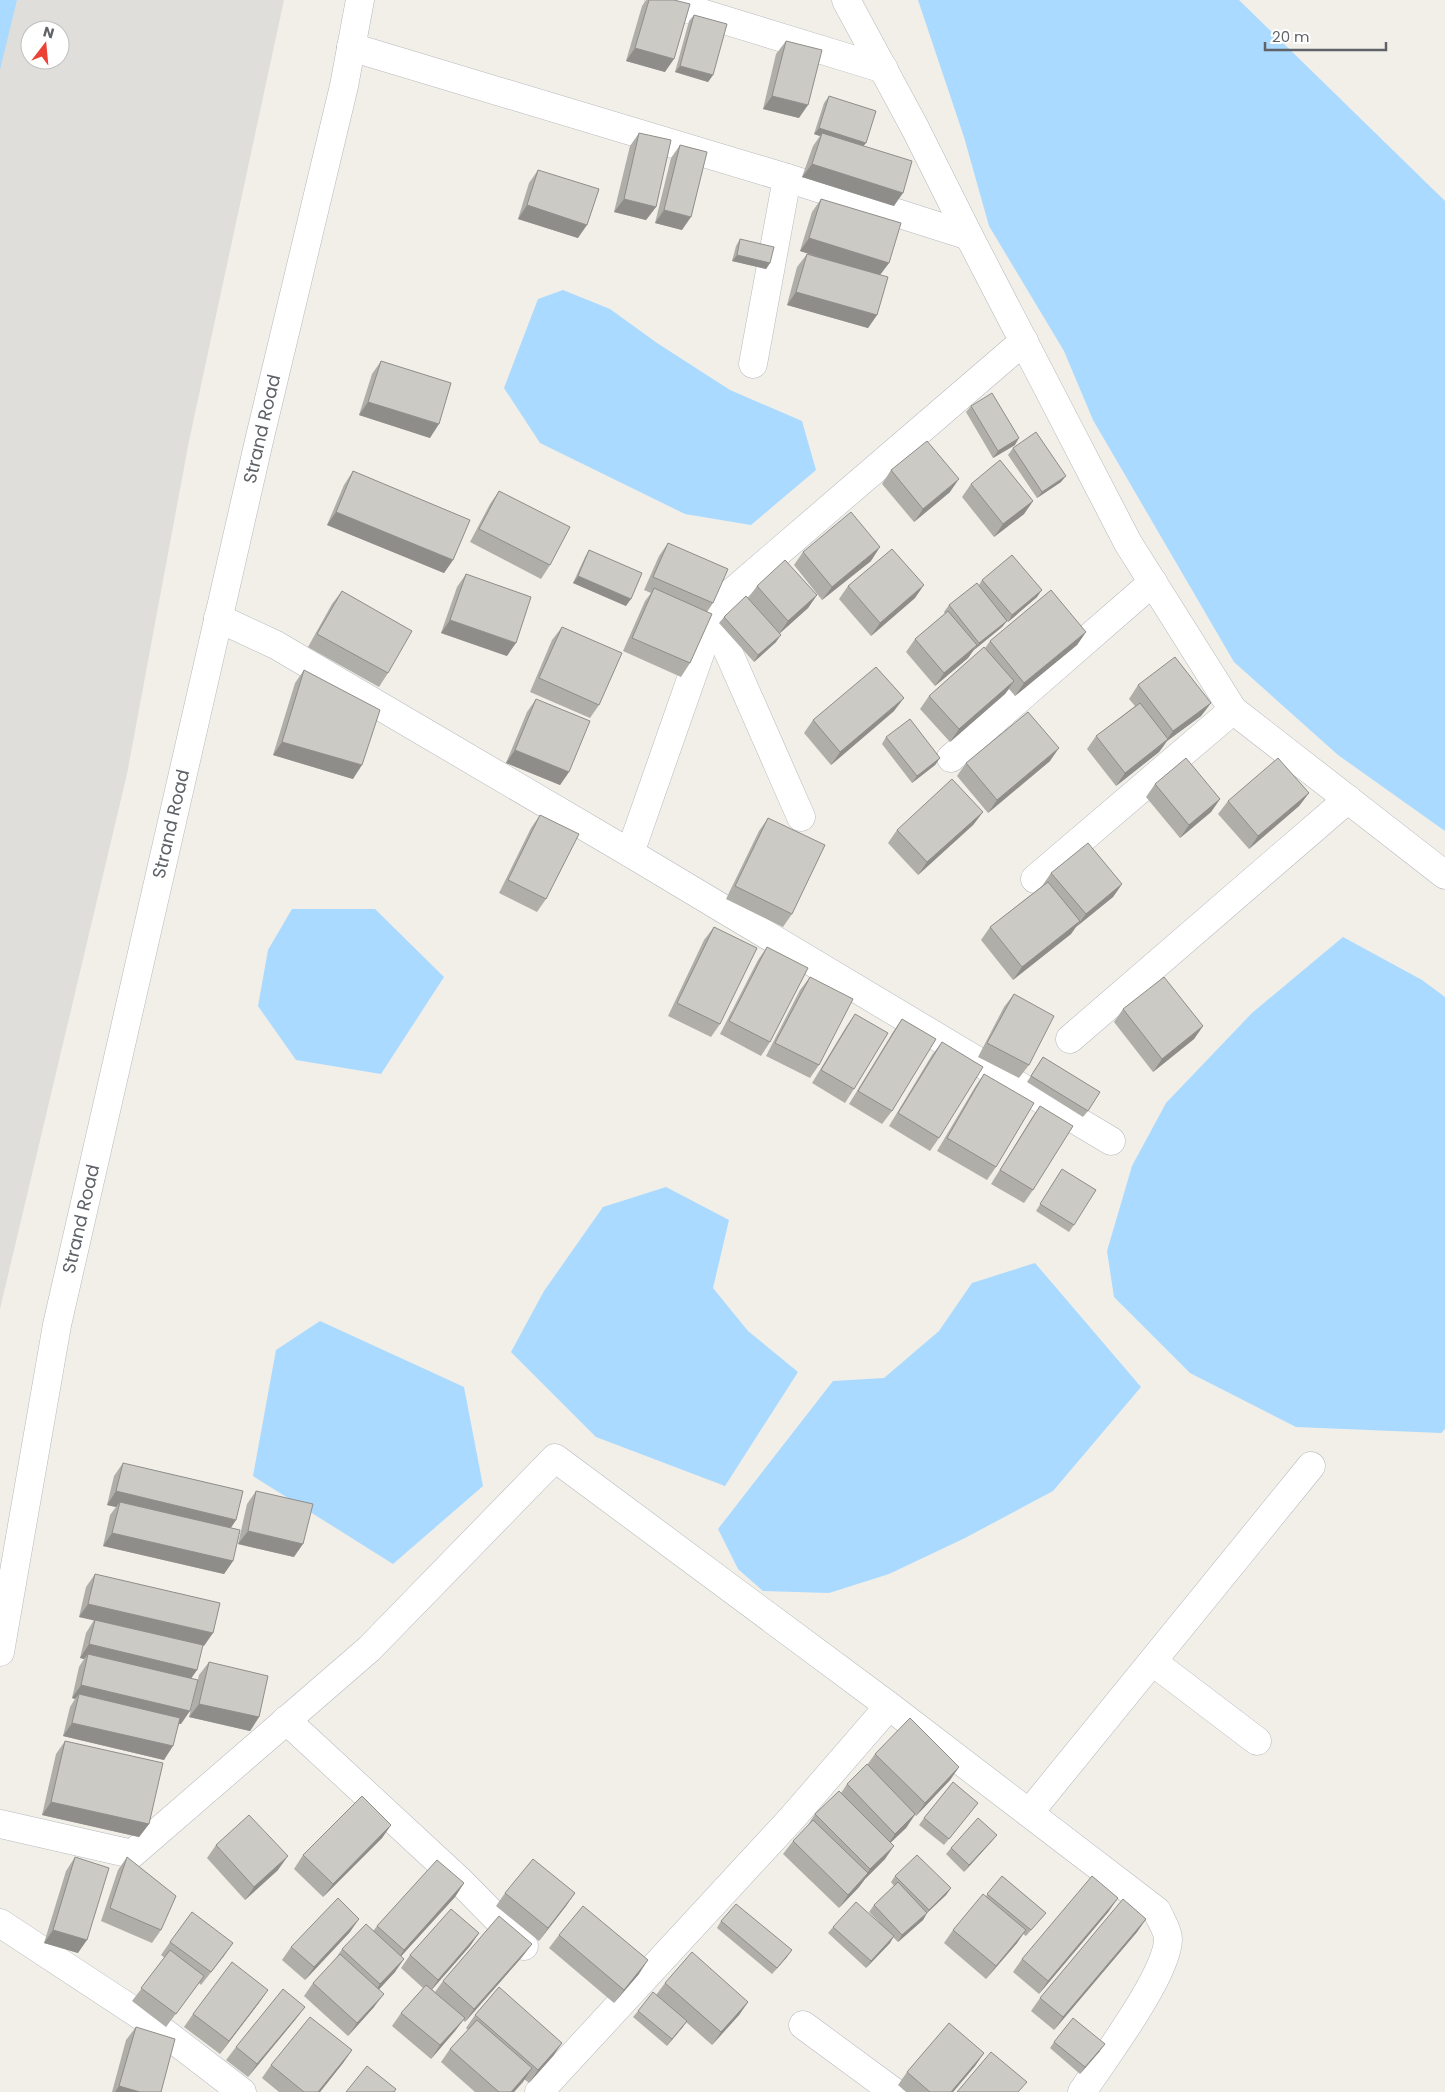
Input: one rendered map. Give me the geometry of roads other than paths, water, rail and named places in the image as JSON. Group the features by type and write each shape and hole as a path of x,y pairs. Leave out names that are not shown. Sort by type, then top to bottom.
{"street":[{"name":"Strand Road","path":"0,1652 57,1325 218,618 344,86 360,0"},
{"path":"659,0 884,69"},
{"path":"846,0 884,69 1128,543 1234,710 1445,875"},
{"path":"351,47 788,178 969,236"},
{"path":"753,364 788,178"},
{"path":"630,853 717,605 1024,341"},
{"path":"952,758 1153,582"},
{"path":"712,617 801,817"},
{"path":"218,618 276,645 630,853 1111,1141"},
{"path":"1034,879 1234,710"},
{"path":"1070,1039 1348,799"},
{"path":"0,1824 132,1854 369,1648 555,1458 888,1706 1157,1911 1168,1938 1166,1951 1151,1986 1082,2092"},
{"path":"1029,1813 1311,1466"},
{"path":"1152,1662 1257,1741"},
{"path":"538,2092 794,1817 888,1706"},
{"path":"286,1720 461,1882 527,1948"},
{"path":"0,1923 152,2023 242,2092"},
{"path":"804,2025 894,2092"}],"water":[{"path":"0,0 17,0 0,70"},
{"path":"918,0 1239,0 1445,201 1445,831 1338,755 1234,662 1093,420 1064,351 989,226 964,137"},
{"path":"563,290 610,309 657,343 730,390 802,421 816,470 751,525 685,514 540,443 504,388 538,299"},
{"path":"292,909 375,909 444,977 381,1074 296,1060 258,1006 268,950"},
{"path":"1343,937 1422,980 1445,997 1445,1429 1441,1433 1296,1427 1190,1373 1114,1297 1107,1251 1132,1166 1166,1103 1252,1013"},
{"path":"666,1187 729,1220 713,1288 748,1331 798,1372 725,1486 596,1437 511,1352 544,1291 603,1207"},
{"path":"1035,1263 1141,1387 1053,1491 965,1538 889,1574 829,1593 763,1591 738,1569 718,1529 833,1381 884,1378 939,1331 972,1283"},
{"path":"320,1321 464,1387 483,1486 393,1564 253,1476 276,1350"}]}
